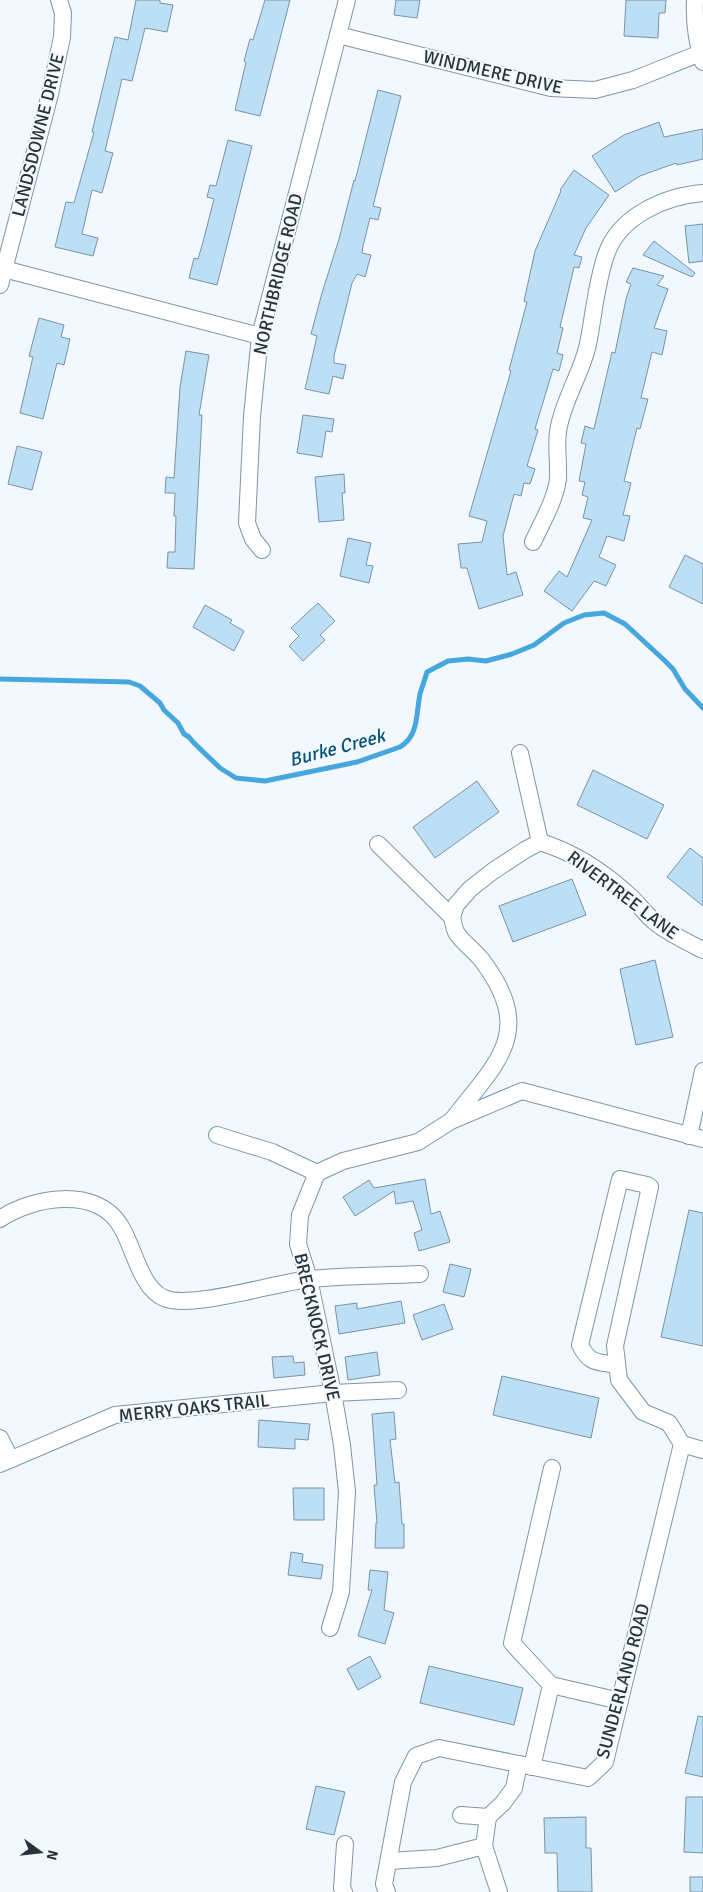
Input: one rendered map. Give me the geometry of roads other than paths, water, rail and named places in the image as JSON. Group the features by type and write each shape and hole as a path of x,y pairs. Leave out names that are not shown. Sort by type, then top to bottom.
{"street":[{"name":"LANDSDOWNE DRIVE","path":"59,0 63,13 62,37 50,94 2,277 260,336"},
{"name":"NORTHBRIDGE ROAD","path":"262,550 253,539 247,522 252,416 260,336 346,0"},
{"path":"695,0 694,12 702,55"},
{"name":"WINDMERE DRIVE","path":"338,35 550,88 595,90 633,80 702,55"},
{"path":"533,542 555,492 558,478 558,427 588,345 599,280 607,253 623,229 639,214 672,199 703,193"},
{"path":"452,1121 491,1069 505,1044 509,1030 509,1015 501,988 481,957 455,931 452,917 456,905 470,889 501,866 540,842 520,753"},
{"name":"RIVERTREE LANE","path":"540,842 576,857 630,897 656,923 703,950"},
{"path":"378,844 452,917"},
{"path":"217,1135 272,1152 317,1174 343,1161 418,1142 452,1121 522,1091 696,1138 703,1071"},
{"name":"BRECKNOCK DRIVE","path":"317,1174 300,1215 298,1244 309,1279 333,1393 342,1445 347,1492 341,1592 330,1628"},
{"path":"617,1365 590,1360 584,1354 580,1345 620,1179 647,1185 650,1188 615,1346 619,1380 643,1412 670,1423 682,1444 703,1450"},
{"path":"0,1219 14,1211 56,1198 70,1198 92,1204 111,1213 120,1224 130,1244 137,1265 154,1291 166,1299 207,1299 309,1279 420,1274"},
{"name":"MERRY OAKS TRAIL","path":"5,1461 114,1415 333,1393 398,1390"},
{"path":"0,1438 5,1461"},
{"name":"SUNDERLAND ROAD","path":"387,1892 384,1884 403,1782 416,1756 439,1748 588,1778 605,1762 682,1444"},
{"path":"552,1468 512,1643 551,1685 620,1701"},
{"path":"499,1892 484,1846 488,1817 503,1803 514,1788 525,1766 551,1685"},
{"path":"461,1815 488,1817"},
{"path":"344,1892 342,1888 345,1844"},
{"path":"389,1861 437,1858 484,1846"}],"waterway":[{"name":"Burke Creek","path":"0,679 129,682 140,686 160,703 164,710 178,723 184,734 220,768 236,778 265,781 357,762 400,747 411,737 414,730 420,694 427,672 448,661 468,659 486,661 512,654 534,645 564,623 584,615 604,613 625,624 673,669 685,689 703,708"}]}
